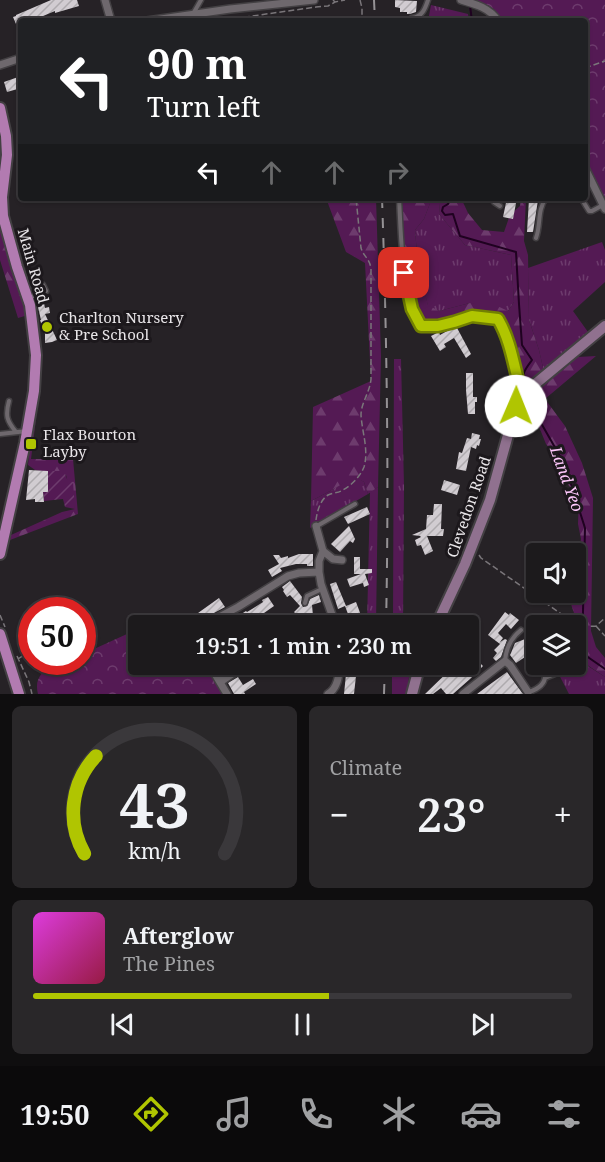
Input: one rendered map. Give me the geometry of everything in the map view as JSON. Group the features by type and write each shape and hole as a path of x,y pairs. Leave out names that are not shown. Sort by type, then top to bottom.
{"main road":[{"name":"Main Road","path":"0,108 6,136 7,155 2,197 3,216 28,299 36,355 34,391 22,432 0,554"},
{"name":"Clevedon Road","path":"441,615 465,564 490,500 516,406 526,391 605,326"},
{"path":"3,631 19,694"},
{"path":"412,694 417,675"}],"street":[{"path":"105,0 110,18"},
{"path":"171,18 314,0"},
{"path":"462,0 479,6 496,18"},
{"path":"0,65 18,59"},
{"path":"588,174 604,207"},
{"path":"316,526 323,551 333,559 342,560"},
{"path":"323,551 319,561 319,572 332,615"},
{"path":"223,615 288,576 319,572"},
{"path":"463,694 505,661 528,693"},
{"path":"215,675 227,694"},
{"path":"219,682 230,675"},
{"path":"328,694 332,692 339,675"}],"lane":[{"path":"192,14 201,0"},
{"path":"412,18 421,14 428,0"},
{"path":"399,201 404,273 412,309 421,326 438,326 472,316 498,319 514,358 517,379 526,391"},
{"path":"493,201 500,206"},
{"path":"536,238 544,201"},
{"path":"582,201 590,211 604,207"},
{"path":"28,299 46,291 43,285"},
{"path":"9,401 8,421 22,432"},
{"path":"0,434 22,432"},
{"path":"316,526 355,504"},
{"path":"305,603 307,596 323,589"},
{"path":"505,661 506,652 514,636 521,630"},
{"path":"528,693 540,686 545,678 552,675"}],"path":[{"path":"240,18 328,6 334,1 345,0"},
{"path":"360,0 362,18"},
{"path":"588,67 605,61"},
{"path":"316,526 321,503 328,495 351,485 363,467 365,454 361,414 371,379 371,269 368,258 361,248 356,201"},
{"path":"480,556 580,627 596,626 605,618"},
{"path":"0,615 3,631"},
{"path":"596,626 605,636"},
{"path":"16,655 32,694"},
{"path":"29,682 32,678"}],"green space":[{"path":"474,0 605,0 605,200 588,167 588,18 500,18 491,7"},
{"path":"431,5 468,14 469,18 429,18"},
{"path":"327,201 376,201 381,356 378,487 368,494 364,482 354,477 311,501 313,407 371,381 365,263 346,252"},
{"path":"402,201 431,201 424,219 415,230 418,265 428,305 439,311 470,303 493,304 508,311 514,302 511,255 465,245 439,214 440,201 462,201 468,213 482,230 504,232 510,215 520,206 521,201 526,201 524,241 528,255 529,320 544,372 523,391 513,347 499,317 472,313 454,320 422,324 411,297 404,245"},
{"path":"431,201 440,201 439,214 465,245 511,255 514,302 508,311 470,303 439,311 428,306 418,265 415,230 424,219"},
{"path":"0,223 28,315 18,318 0,260"},
{"path":"602,242 605,250 605,282 573,311 588,332 544,372 529,320 528,268"},
{"path":"596,356 545,399 565,426 582,463 593,498 591,631 596,647 605,658 605,677 586,664 586,615 575,615 571,604 586,603 586,543 580,543 579,498 566,482 559,461 546,444 527,397 578,357"},
{"path":"394,359 401,359 404,486 403,615 393,615"},
{"path":"37,377 41,378 31,459 73,459 78,514 10,540 11,535 62,512 75,509 66,475 35,470 28,465"},
{"path":"48,471 64,471 67,479 73,482 75,509 65,507 63,499 44,501 43,492 48,491"},
{"path":"354,476 364,482 368,494 310,528 311,501"},
{"path":"378,487 376,615 367,615 370,492"},
{"path":"128,634 128,675 211,675 224,694 38,694 37,685 42,675 96,675 96,648"},
{"path":"586,665 605,677 605,694 569,694 559,675 586,675"},
{"path":"392,675 409,677 407,694 392,694"}],"building":[{"path":"51,0 77,0 79,6 55,13 55,11 38,18 18,18 16,24 13,17"},
{"path":"395,0 417,1 416,12 407,14 407,12 400,12 400,8 395,7"},
{"path":"18,77 18,89 7,92 4,82"},
{"path":"506,201 516,201 513,219 503,217"},
{"path":"529,201 538,201 533,232 527,232"},
{"name":"Charlton Nursery & Pre School","path":"37,303 44,303 45,308 49,307 50,313 45,314 57,340 52,342 45,343"},
{"path":"456,326 471,354 466,358 454,338 444,344 446,347 440,351 431,336 439,332 440,335"},
{"path":"466,373 473,373 473,397 477,397 475,414 468,414"},
{"path":"472,433 480,435 479,446 477,445 476,449 471,447 466,471 456,469 459,452 462,453 467,438 471,439"},
{"path":"29,470 48,471 48,492 43,492 44,502 35,502 35,499 26,500"},
{"path":"444,480 460,485 457,495 441,490"},
{"path":"434,504 442,504 443,536 427,536 433,551 425,555 421,545 417,546 415,540 421,537 412,535 426,529 427,515 433,515"},
{"path":"367,507 370,514 348,524 344,517"},
{"path":"349,526 355,539 340,552 331,544"},
{"path":"299,554 313,554 313,566 296,564 280,568 282,571 272,577 268,570 279,564 273,555 279,555 281,558 288,556 288,558"},
{"path":"354,557 360,557 360,569 372,569 372,573 365,574 369,585 364,587 363,583 350,587 347,579 361,574 354,574"},
{"path":"290,581 302,597 303,607 307,606 310,599 319,595 321,602 312,605 313,615 297,615 294,612 300,606 290,595 287,597 282,587"},
{"path":"336,582 346,606 356,602 361,615 348,615 345,606 338,609 330,584"},
{"path":"268,597 274,606 264,613 265,615 240,615 263,602 262,600"},
{"path":"219,598 225,607 210,615 198,613"},
{"path":"505,612 519,620 511,629 506,624 498,633 503,638 500,642 507,640 501,657 496,661 493,658 497,653 494,650 500,644 488,635"},
{"path":"526,639 526,655 516,663 510,655 515,643"},
{"path":"507,672 523,694 477,694 489,685"},
{"path":"346,675 356,676 354,694 344,694"},
{"path":"445,675 474,675 453,694 446,694 441,688 433,694 425,694"},
{"path":"238,677 243,685 253,679 256,684 244,692 245,694 234,694 228,683"}],"waterway":[{"name":"Land Yeo","path":"470,6 472,18"},
{"name":"Land Yeo","path":"450,201 442,211 445,215 453,214 460,236 516,252 522,345 532,360 524,373 527,387"},
{"name":"Land Yeo","path":"529,393 541,423 565,465 585,528 582,653 605,669"}],"railway":[{"path":"374,0 375,18"},
{"path":"382,201 387,412 386,615"},
{"path":"384,694 385,675"}],"place":[{"name":"Charlton Nursery & Pre School","path":"47,327"},
{"name":"Flax Bourton Layby","path":"31,444"}],"route":[{"path":"404,273 412,309 421,326 438,326 472,316 498,319 514,358 522,395 516,406"}]}
